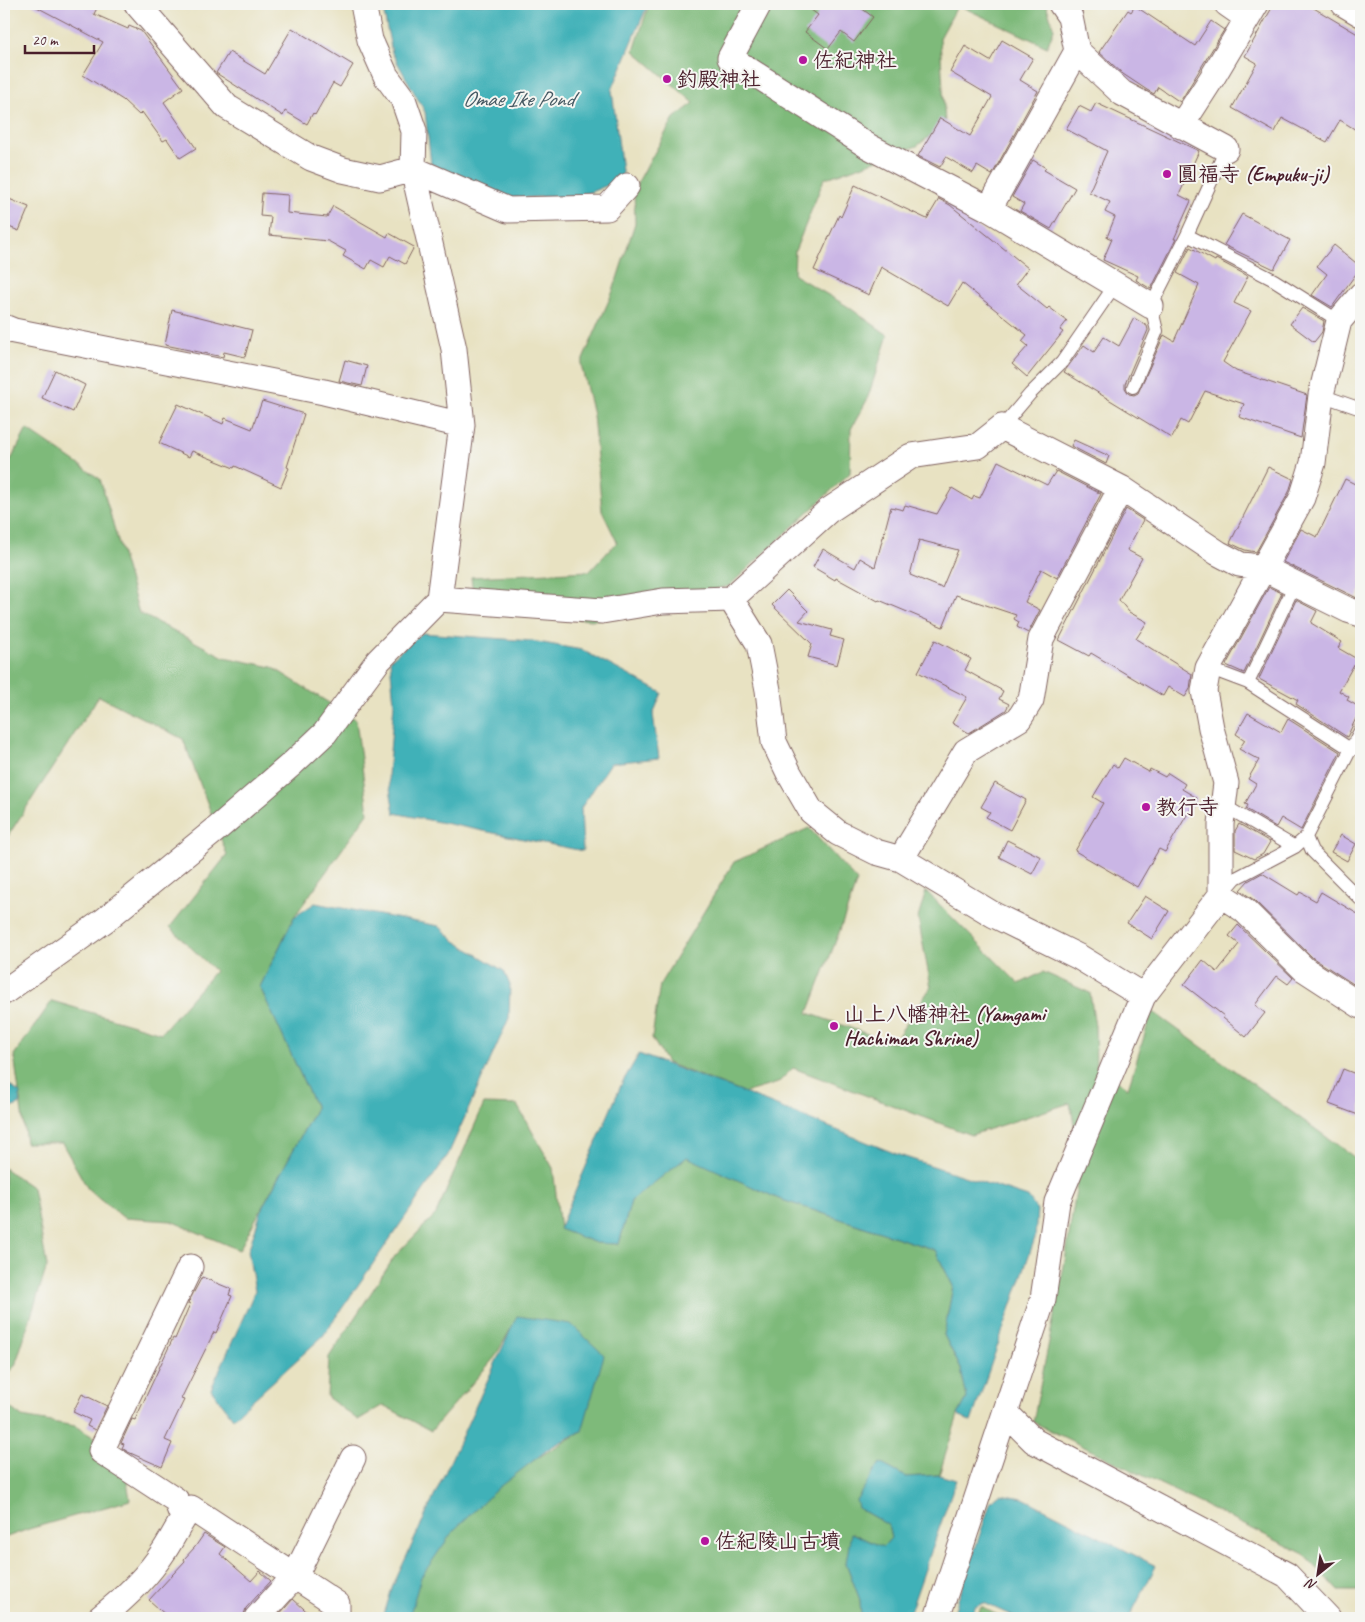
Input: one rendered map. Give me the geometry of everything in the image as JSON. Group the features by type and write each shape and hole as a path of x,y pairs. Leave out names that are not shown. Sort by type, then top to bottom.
{"street":[{"path":"137,4 227,107 311,158 343,170 380,178 413,169 508,210 607,208 627,186"},
{"path":"4,992 105,920 219,827 293,763 325,733 378,662 439,599 462,425 454,350 413,169 414,131 402,99 386,76 370,40 363,4"},
{"path":"759,4 730,58 868,146 989,209 1151,306"},
{"path":"1061,4 1070,17 1077,51 1122,93 1226,149"},
{"path":"1181,126 1252,11 1227,4"},
{"path":"1344,4 1361,14"},
{"path":"989,209 1077,51"},
{"path":"937,1618 1043,1299 1057,1202 1142,996 1221,895 1221,824 1226,783 1211,728 1204,691 1208,668 1302,498 1313,463 1321,395 1339,321 1361,295"},
{"path":"4,327 33,335 324,392 462,425"},
{"path":"439,599 602,611 663,601 731,599 828,511 911,456 978,446 1002,427 1121,488 1218,553 1239,564 1263,568 1348,610 1361,614"},
{"path":"901,859 966,751 1019,719 1031,700 1041,639 1121,488"},
{"path":"731,599 759,644 768,690 774,742 788,773 812,811 838,833 876,852 901,859 994,915 1079,957 1142,996"},
{"path":"1221,895 1244,910 1304,969 1361,1006"},
{"path":"183,1518 176,1500 100,1451 190,1267"},
{"path":"1006,1413 1034,1441 1287,1576 1328,1618"},
{"path":"257,1618 295,1576 353,1458"},
{"path":"100,1618 150,1571 191,1508 337,1604 337,1618"}],"lane":[{"path":"1133,387 1157,331 1151,306 1187,235 1226,149"},
{"path":"1187,235 1274,280 1339,321"},
{"path":"1002,427 1030,394 1062,362 1115,285"},
{"path":"1321,395 1361,409"},
{"path":"1248,683 1295,584"},
{"path":"1208,668 1248,683 1352,750"},
{"path":"1221,895 1236,878 1295,847 1306,837 1352,750 1361,729"},
{"path":"1224,806 1295,847"},
{"path":"1306,837 1312,851 1361,900"}],"green space":[{"path":"649,4 1046,4 1054,29 1047,47 958,5 940,38 945,124 917,146 824,179 795,251 794,275 847,306 888,335 867,400 851,429 850,473 729,586 594,620 475,612 471,577 590,571 617,542 602,511 593,415 581,364 613,291 635,223 634,189 674,118 694,103 634,51"},
{"path":"27,429 100,479 139,613 224,657 272,667 356,720 368,813 294,917 260,987 316,1108 239,1250 171,1221 124,1218 88,1189 62,1143 26,1143 14,1055 52,1001 161,1033 215,971 170,927 227,855 183,739 99,696 4,842 4,473"},
{"path":"809,828 857,881 808,1013 893,1043 931,987 918,918 926,891 1019,984 1043,972 1090,993 1095,1026 1096,1067 1128,1088 1152,1011 1361,1162 1361,1591 1338,1591 1304,1554 1033,1422 1065,1261 1076,1190 1079,1150 1070,1103 971,1135 793,1068 778,1083 744,1093 667,1063 652,1038 660,984 734,862"},
{"path":"484,1104 517,1105 553,1168 560,1229 596,1243 619,1244 631,1201 687,1156 779,1199 935,1250 953,1286 944,1335 961,1369 967,1398 958,1415 939,1475 906,1477 880,1463 858,1508 888,1525 891,1538 883,1548 852,1533 846,1563 860,1600 861,1618 400,1618 428,1524 582,1431 518,1316 495,1357 431,1431 383,1405 358,1420 327,1397 329,1357 395,1256 436,1214"},
{"path":"4,1168 33,1188 47,1266 15,1366 4,1376"},
{"path":"4,1403 22,1417 75,1426 123,1455 130,1500 4,1538"},
{"path":"981,1607 1004,1618 976,1618"}],"water":[{"name":"Omae Ike Pond","path":"382,4 648,4 612,90 623,179 581,196 506,198 431,164 425,112 392,53"},
{"path":"422,633 532,641 582,650 662,693 653,714 659,758 611,763 581,808 583,851 394,813 388,776 394,703 390,660"},
{"path":"315,903 439,926 455,941 504,971 510,985 509,1018 448,1155 323,1336 233,1418 211,1389 255,1291 248,1251 263,1206 316,1108 260,987 294,917"},
{"path":"639,1054 744,1093 899,1155 1028,1197 1037,1210 1035,1238 971,1422 958,1415 967,1398 961,1369 944,1335 953,1286 935,1250 779,1199 687,1157 631,1201 619,1244 596,1243 559,1229 622,1083"},
{"path":"4,1081 20,1093 19,1105 10,1108 4,1106"},
{"path":"517,1316 571,1324 604,1355 582,1431 551,1447 498,1488 454,1530 421,1577 409,1618 383,1618 392,1588"},
{"path":"880,1463 906,1477 939,1475 956,1480 908,1618 861,1618 860,1600 846,1563 851,1533 883,1547 891,1538 888,1525 858,1508 856,1500"},
{"path":"1000,1494 1023,1498 1156,1566 1129,1618 1017,1618 984,1603 975,1607 972,1618 952,1618 991,1501"}],"building":[{"path":"31,4 99,4 94,14 128,29 129,26 141,31 183,88 164,102 196,148 180,158 167,139 163,141 142,112 139,115 123,100 83,75 103,42"},
{"path":"803,4 856,4 873,17 854,42 841,32 828,49 805,32 818,15"},
{"path":"1274,4 1307,4 1361,36 1361,133 1340,120 1327,142 1282,118 1275,132 1232,108 1257,63 1245,56"},
{"path":"1135,6 1195,46 1211,21 1224,30 1180,102 1158,87 1154,94 1147,90 1123,74 1099,52 1128,10 1131,12"},
{"path":"292,28 353,65 340,87 333,83 315,115 313,113 307,124 285,111 283,116 216,73 229,52 265,74"},
{"path":"1002,40 1033,58 1020,80 1038,91 992,175 977,166 973,173 946,157 940,167 918,156 940,118 970,136 992,97 950,72 965,46 990,61"},
{"path":"1096,103 1199,151 1179,195 1191,201 1174,239 1176,239 1151,289 1136,280 1138,276 1103,260 1112,239 1107,237 1115,217 1105,212 1110,202 1089,192 1107,151 1066,129 1079,106 1091,112"},
{"path":"1033,160 1046,168 1044,170 1075,188 1051,229 1020,211 1024,204 1012,197"},
{"path":"855,185 927,219 939,199 950,205 1028,268 1016,284 1047,309 1049,307 1067,321 1060,330 1063,332 1027,377 1012,364 1028,346 1022,341 1027,335 962,283 948,306 881,267 869,295 814,270"},
{"path":"262,193 288,195 287,213 327,217 333,206 387,237 389,233 414,247 405,264 390,256 384,267 371,260 366,269 343,256 346,251 328,241 269,235 271,217 260,216"},
{"path":"4,197 29,207 19,231 4,225"},
{"path":"1242,214 1290,240 1274,269 1224,245"},
{"path":"1334,245 1361,267 1332,307 1312,295 1327,274 1317,266"},
{"path":"1190,247 1248,276 1234,303 1251,311 1223,362 1236,371 1307,395 1301,438 1239,417 1244,404 1205,391 1188,424 1181,420 1172,438 1064,372 1084,345 1094,352 1104,337 1119,346 1134,318 1147,326 1148,330 1125,384 1129,394 1134,395 1138,393 1164,335 1174,341 1199,285 1177,273"},
{"path":"1302,308 1324,321 1322,332 1314,342 1290,324"},
{"path":"172,310 252,330 245,357 224,352 223,357 165,345"},
{"path":"345,360 367,366 362,386 339,381"},
{"path":"55,370 85,385 73,412 42,398"},
{"path":"262,401 304,414 287,467 289,468 281,487 235,466 234,468 192,451 189,457 159,443 178,404 223,424 225,418 252,429"},
{"path":"1074,440 1109,456 1106,464 1071,446"},
{"path":"998,461 1047,485 1056,471 1101,494 1057,578 1041,569 1025,602 1040,610 1028,633 1017,627 1019,622 1014,619 1016,615 956,595 943,627 878,601 813,567 823,549 855,568 860,558 875,567 891,507 903,510 905,505 937,514 952,488 972,500 974,496 980,498","holes":["919,540 958,550 942,588 910,575"]},
{"path":"1268,467 1293,479 1289,492 1256,552 1245,550 1230,543"},
{"path":"1345,479 1361,487 1361,590 1357,598 1283,562 1301,529 1317,537"},
{"path":"1126,509 1143,520 1127,550 1142,558 1119,600 1129,612 1147,622 1136,639 1192,674 1190,689 1185,697 1168,687 1163,696 1091,653 1089,656 1059,640"},
{"path":"1269,587 1282,593 1244,673 1226,665"},
{"path":"787,590 808,611 799,621 832,630 830,636 844,640 837,665 808,657 812,644 772,605"},
{"path":"1296,600 1317,611 1311,623 1342,642 1338,648 1357,659 1339,691 1349,697 1347,700 1361,708 1347,737 1296,704 1298,700 1259,679"},
{"path":"935,640 971,659 965,670 1003,691 999,699 1009,704 1006,710 969,733 952,723 967,697 918,672"},
{"path":"1248,713 1281,732 1288,719 1340,752 1301,830 1281,818 1276,827 1246,809 1248,805 1245,804 1256,784 1248,779 1259,760 1239,749 1245,740 1236,734"},
{"path":"1124,758 1149,772 1150,769 1165,777 1168,773 1185,784 1182,789 1197,798 1165,852 1159,849 1137,887 1075,851 1103,803 1093,797 1113,764 1118,768"},
{"path":"995,783 1026,800 1010,830 986,817 990,812 981,807"},
{"path":"1239,824 1270,842 1263,854 1254,859 1235,850 1235,831"},
{"path":"1341,835 1356,844 1347,861 1331,852"},
{"path":"1007,840 1041,857 1032,874 999,857"},
{"path":"1262,873 1298,895 1300,892 1316,901 1321,892 1361,916 1361,989 1313,958 1254,900 1240,890 1248,881"},
{"path":"1145,896 1169,911 1152,939 1127,923"},
{"path":"1238,925 1293,978 1288,984 1277,976 1255,1005 1265,1013 1246,1037 1223,1018 1224,1016 1184,985 1203,960 1217,972 1239,944 1229,936"},
{"path":"1343,1069 1361,1076 1361,1116 1329,1104"},
{"path":"202,1277 231,1289 229,1295 232,1296 216,1333 214,1332 181,1399 184,1400 165,1440 172,1443 162,1467 128,1452 122,1448 124,1444 121,1443 132,1419 135,1420 173,1338 175,1339 190,1304 188,1303"},
{"path":"82,1394 107,1406 95,1430 87,1426 90,1420 73,1412"},
{"path":"204,1534 225,1547 220,1554 251,1581 260,1571 271,1581 246,1608 243,1618 169,1618 149,1600 185,1561 184,1559"},
{"path":"293,1599 314,1618 276,1618"}],"place":[{"name":"佐紀神社","path":"803,60"},
{"name":"釣殿神社","path":"667,79"},
{"name":"圓福寺 (Empuku-ji)","path":"1167,174"},
{"name":"教行寺","path":"1146,807"},
{"name":"山上八幡神社 (Yamgami Hachiman Shrine)","path":"834,1026"},
{"name":"佐紀陵山古墳","path":"705,1541"}]}
